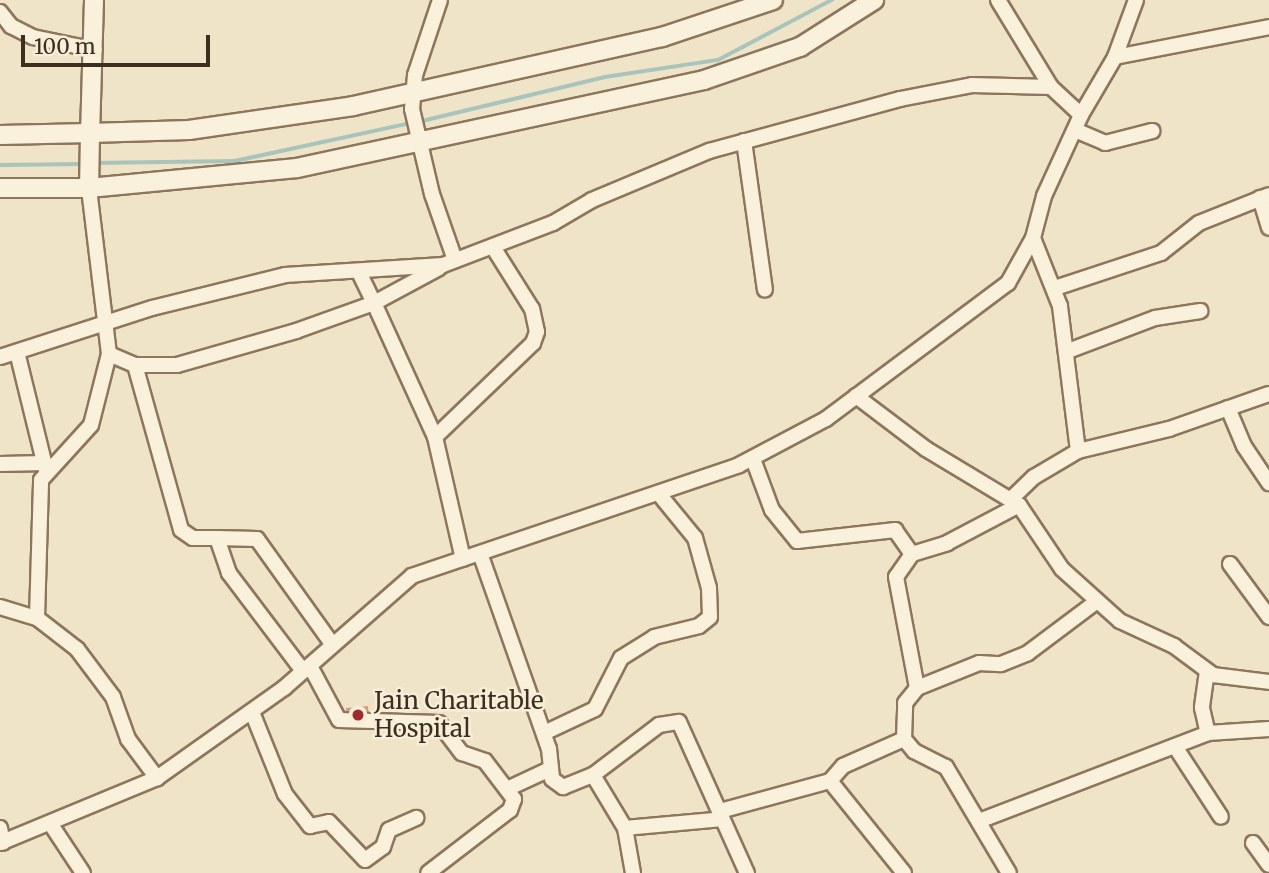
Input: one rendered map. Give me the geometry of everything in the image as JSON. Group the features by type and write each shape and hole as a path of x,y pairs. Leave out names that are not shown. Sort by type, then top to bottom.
{"street":[{"path":"0,464 46,466 91,425 109,355 109,324 89,183 95,50 94,0"},
{"path":"440,0 412,101 416,134 449,263"},
{"path":"0,135 89,140 275,120 412,101 674,34 773,0"},
{"path":"0,188 241,177 416,134 744,70 800,47 874,0"},
{"path":"998,0 1051,87 1081,116"},
{"path":"0,828 1,843 52,826 157,778 252,712 306,669 412,576 481,555 569,519 659,494 753,459 856,397 989,300 1008,283 1033,238 1044,196 1081,116 1115,57 1136,0"},
{"path":"0,12 5,26 33,37 95,50"},
{"path":"1115,57 1269,27"},
{"path":"109,355 135,365 177,365 374,303 449,263 553,223 592,200 744,141 972,85 1051,87"},
{"path":"1075,130 1105,144 1152,131"},
{"path":"744,141 765,290"},
{"path":"1055,288 1161,253 1199,223 1265,197 1269,228"},
{"path":"1033,238 1055,288 1068,351 1078,452"},
{"path":"435,437 533,343 537,332 532,309 493,247"},
{"path":"0,357 285,275 359,272 449,263"},
{"path":"359,272 435,437 463,559"},
{"path":"1068,351 1155,318 1200,312"},
{"path":"17,352 46,466 38,504 37,618"},
{"path":"135,365 181,530 193,538 257,539 333,645"},
{"path":"856,397 926,449 1015,502 1053,557 1096,602 1207,671 1238,681 1269,682"},
{"path":"917,688 895,586 912,554 947,543 1015,502 1034,477 1078,452 1268,398"},
{"path":"1228,408 1244,446 1269,482"},
{"path":"753,459 772,510 797,541 895,530 912,554"},
{"path":"544,733 595,709 621,658 654,637 699,626 710,617 709,588 695,538 659,494"},
{"path":"217,538 229,573 306,669 339,720 439,723 462,753 485,761 514,799 510,810 428,873"},
{"path":"481,555 544,733 550,769 563,787 593,775 659,725 679,722 747,873"},
{"path":"1230,564 1269,617"},
{"path":"1009,873 946,766 914,751 904,739 905,703 917,688 979,663 1002,664 1028,653 1062,633 1096,602"},
{"path":"0,607 37,618 63,635 101,680 119,707 128,738 157,778"},
{"path":"1207,671 1202,708 1208,733"},
{"path":"252,712 285,794 310,826 329,822 365,860 383,847 389,830 416,818"},
{"path":"979,821 1177,748 1208,733 1269,729"},
{"path":"830,781 832,773 851,762 904,739"},
{"path":"1177,748 1221,817"},
{"path":"507,789 550,769"},
{"path":"593,775 625,828 634,873"},
{"path":"625,828 722,815 830,781"},
{"path":"830,781 904,873"},
{"path":"52,826 83,873"},
{"path":"1252,843 1269,865"}],"building":[{"path":"368,706 369,718 347,720 346,708"}],"waterway":[{"path":"418,122 605,77 718,60 832,0"},
{"path":"93,163 235,161 411,123"},
{"path":"0,165 82,164"}],"place":[{"name":"Jain Charitable Hospital","path":"358,715"}]}
